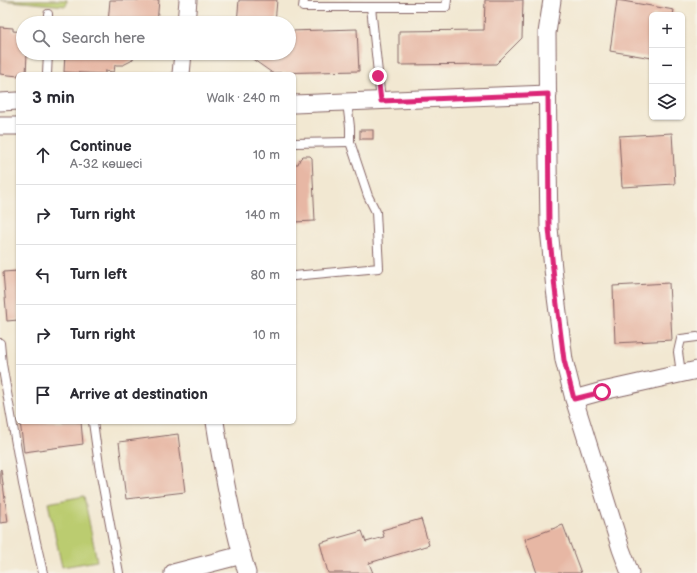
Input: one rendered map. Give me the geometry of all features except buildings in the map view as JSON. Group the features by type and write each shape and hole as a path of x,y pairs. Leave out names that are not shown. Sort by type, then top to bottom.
{"street":[{"path":"187,16 188,0"},
{"path":"552,0 547,32 550,235 564,360 574,399 630,573"},
{"path":"181,72 182,60"},
{"path":"296,104 548,94"},
{"path":"0,102 16,101"},
{"path":"0,126 16,126"},
{"path":"574,399 689,372"},
{"path":"215,424 224,476 247,573"},
{"path":"173,573 242,554"}],"lane":[{"path":"304,0 304,7 446,7 447,0"},
{"path":"370,7 381,101"},
{"path":"47,72 48,60"},
{"path":"296,276 379,268 376,212 368,196 350,142 347,102"},
{"path":"296,143 350,142"},
{"path":"689,372 678,352 681,339 697,337"},
{"path":"0,343 2,364 23,484 42,573"},
{"path":"93,424 99,465 119,573"}],"green space":[{"path":"0,0 67,0 66,6"},
{"path":"84,496 97,561 62,567 48,503"}],"route":[{"path":"378,76 381,101 548,94 549,228 564,360 574,399 602,392"}]}
